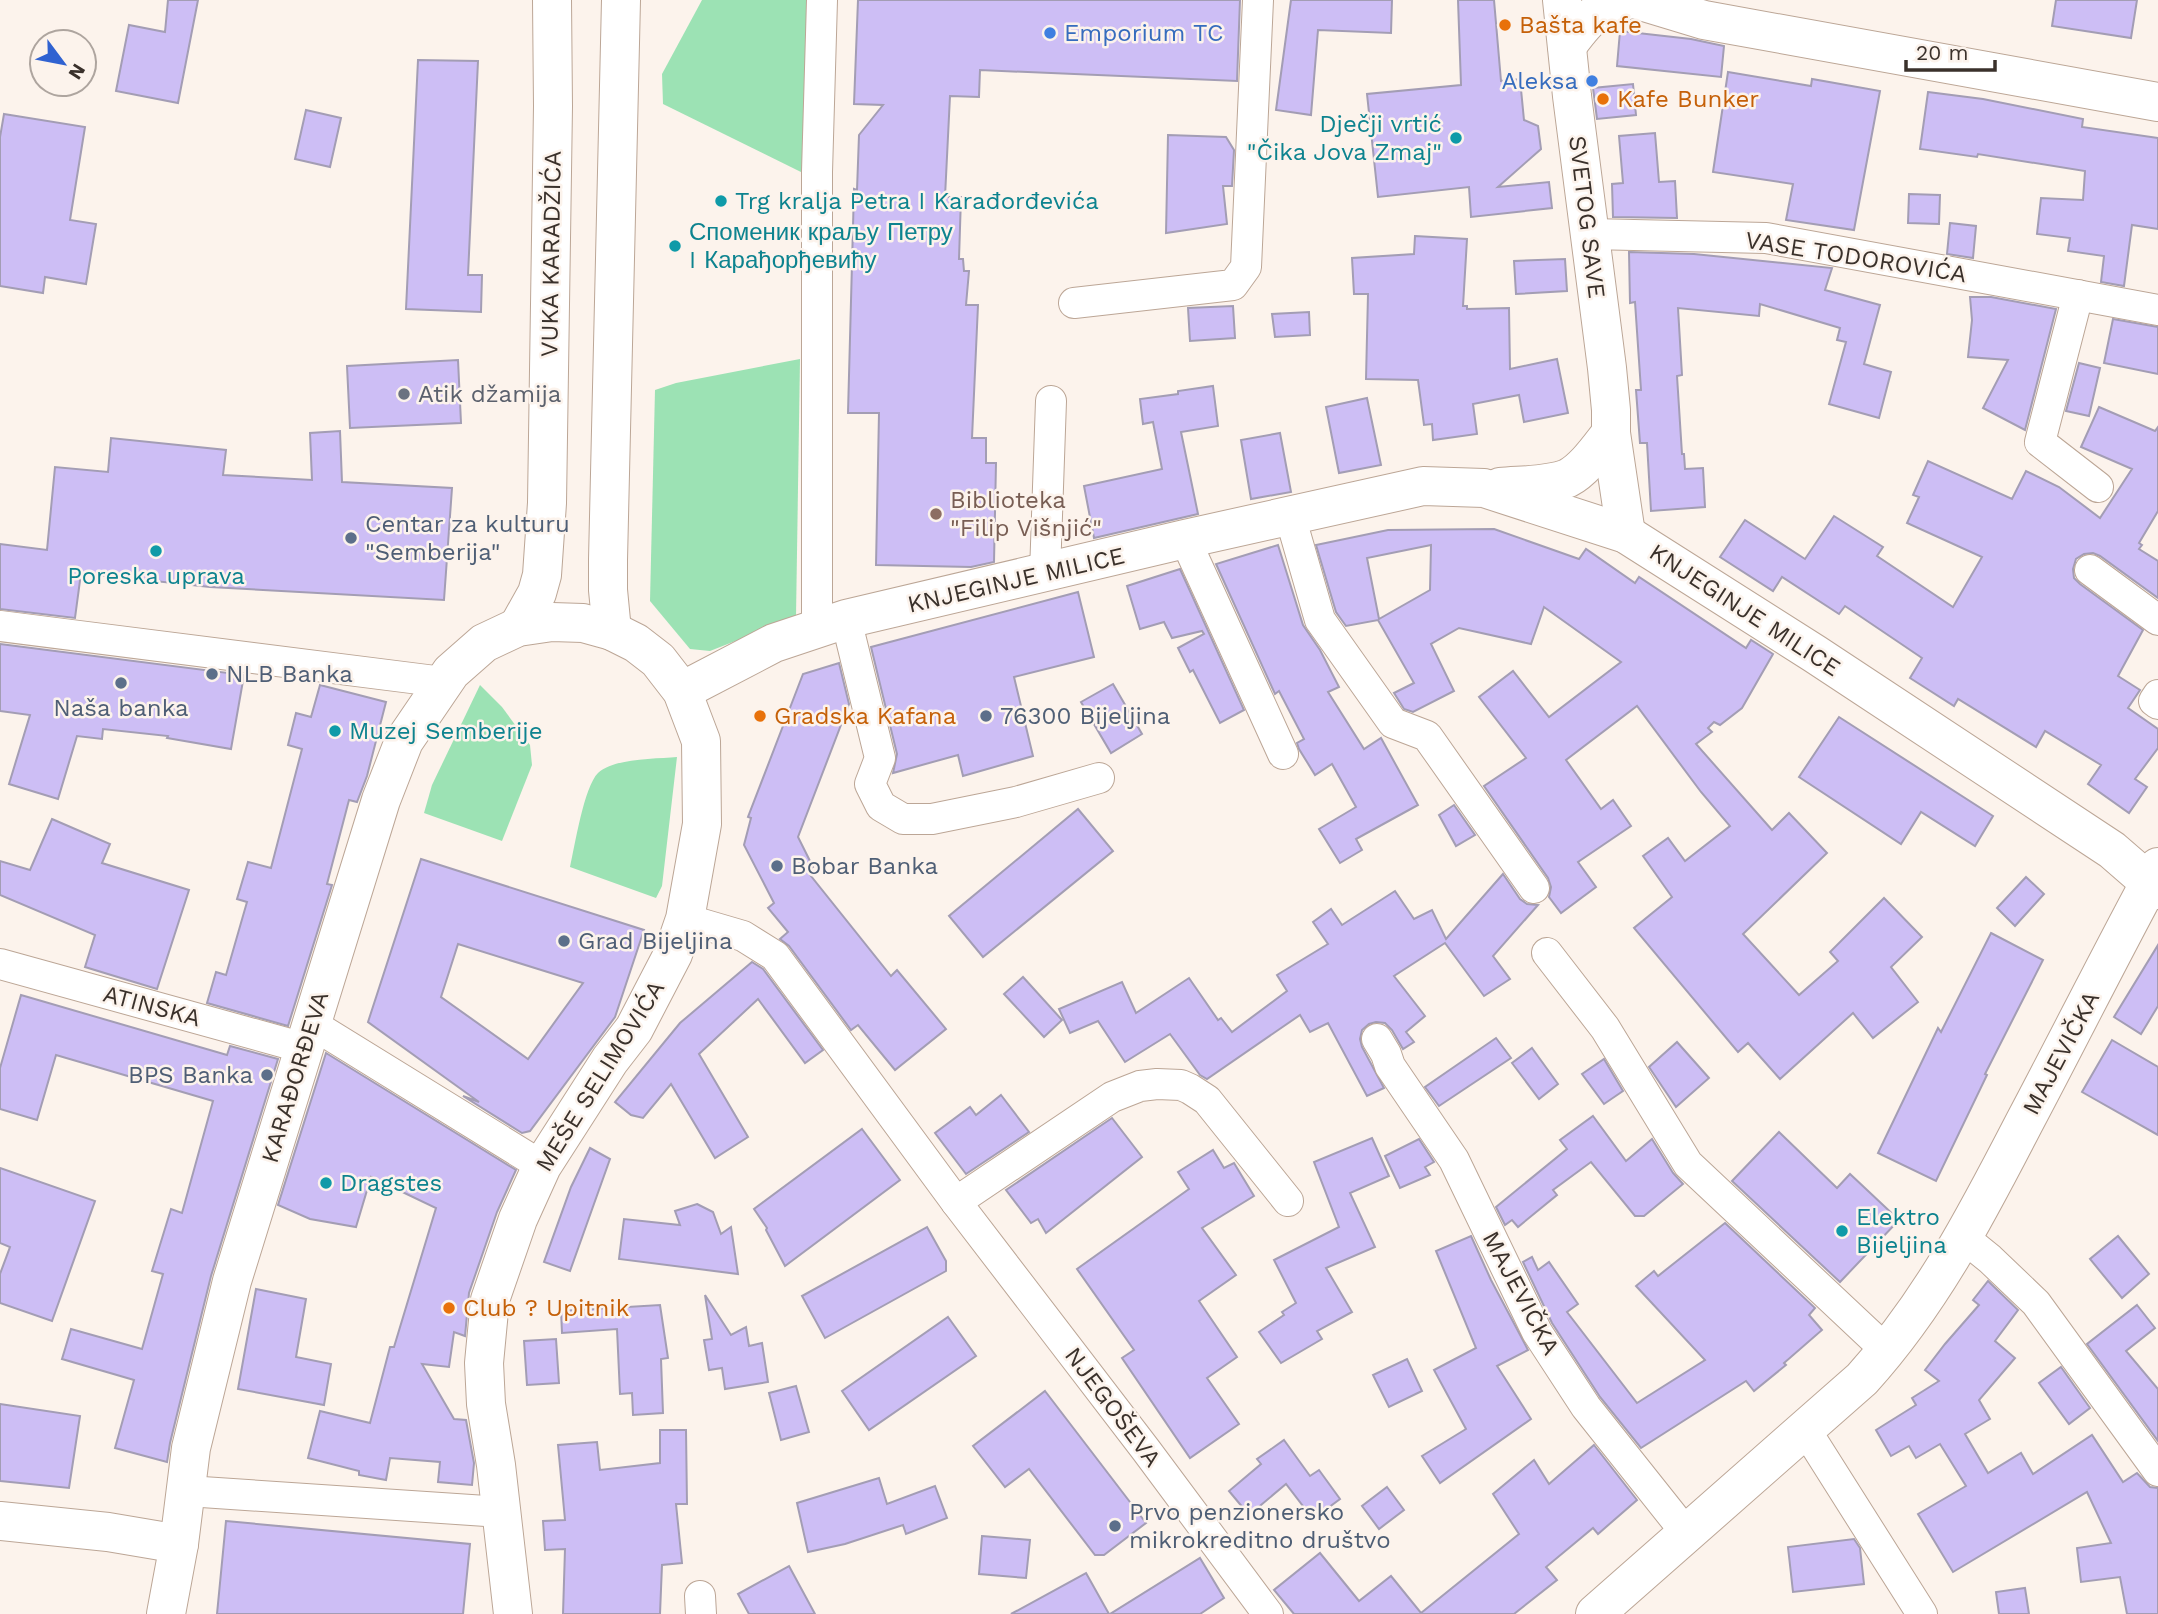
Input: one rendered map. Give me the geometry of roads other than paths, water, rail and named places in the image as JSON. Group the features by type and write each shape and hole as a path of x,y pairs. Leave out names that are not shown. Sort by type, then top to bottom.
{"main road":[{"name":"VUKA KARADŽIĆA","path":"535,624 537,593 542,575 547,503 552,0"},
{"path":"612,631 608,559 621,0"},
{"name":"SVETOG SAVE","path":"1562,0 1609,389 1611,433 1626,534"},
{"path":"1567,46 1588,19 1606,7 1628,0"},
{"path":"1638,0 1704,20 2158,102"},
{"path":"1484,488 1568,478 1583,467 1611,433"},
{"name":"KNJEGINJE MILICE","path":"682,691 774,643 832,624 1423,486 1484,488 1626,534 1815,654 2155,880"},
{"name":"MEŠE SELIMOVIĆA","path":"513,1614 485,1390 484,1363 490,1300 518,1219 542,1166 610,1060 634,1029 673,954 685,919 702,824 701,741 682,691 658,660 636,643 612,631 583,623 535,624"},
{"name":"KARAĐORĐEVA","path":"166,1614 187,1491 191,1448 232,1281 381,800 404,741 443,682 477,648 535,624"},
{"name":"MAJEVIČKA","path":"1595,1614 1862,1379 1920,1308 1964,1238 2155,880"},
{"path":"0,1521 107,1532 179,1544"}],"street":[{"path":"822,0 817,172 832,624 880,758 870,784 881,806 903,819 932,819 1016,802 1099,778"},
{"path":"1074,303 1233,285 1240,278 1246,267 1258,0"},
{"name":"VASE TODOROVIĆA","path":"1590,234 1766,238 2158,310"},
{"path":"2078,295 2040,442 2098,487"},
{"path":"1045,573 1051,401"},
{"path":"1290,516 1320,620 1393,723 1427,736 1534,888"},
{"path":"1185,540 1283,754"},
{"path":"2090,570 2158,620"},
{"path":"0,625 443,682"},
{"path":"2158,695 2154,701 2158,704"},
{"name":"NJEGOŠEVA","path":"685,919 743,936 775,956 956,1202 1268,1614"},
{"path":"1547,953 1605,1028 1688,1164 1887,1351"},
{"name":"ATINSKA","path":"0,964 308,1036 542,1166"},
{"name":"MAJEVIČKA","path":"1377,1039 1390,1066 1454,1160 1537,1332 1586,1407 1687,1534"},
{"path":"956,1202 1112,1097 1140,1086 1157,1084 1181,1085 1207,1100 1288,1202"},
{"path":"1964,1238 2036,1303 2158,1471"},
{"path":"1805,1429 1922,1614"},
{"path":"187,1491 501,1512"}],"place":[{"name":"Bašta kafe","path":"1505,25"},
{"name":"Emporium TC","path":"1050,33"},
{"name":"Aleksa","path":"1592,81"},
{"name":"Kafe Bunker","path":"1603,99"},
{"name":"Dječji vrtić \"Čika Jova Zmaj\"","path":"1456,138"},
{"name":"Trg kralja Petra I Karađorđevića","path":"721,201"},
{"name":"Споменик краљу Петру I Карађорђевићу","path":"675,246"},
{"name":"Atik džamija","path":"404,394"},
{"name":"Biblioteka \"Filip Višnjić\"","path":"936,514"},
{"name":"Centar za kulturu \"Semberija\"","path":"351,538"},
{"name":"Poreska uprava","path":"156,551"},
{"name":"NLB Banka","path":"212,674"},
{"name":"Naša banka","path":"121,683"},
{"name":"Gradska Kafana","path":"760,716"},
{"name":"76300 Bijeljina","path":"986,716"},
{"name":"Muzej Semberije","path":"335,731"},
{"name":"Bobar Banka","path":"777,866"},
{"name":"Grad Bijeljina","path":"564,941"},
{"name":"BPS Banka","path":"267,1075"},
{"name":"Dragstes","path":"326,1183"},
{"name":"Elektro Bijeljina","path":"1842,1231"},
{"name":"Club ? Upitnik","path":"449,1308"},
{"name":"Prvo penzionersko mikrokreditno društvo","path":"1115,1526"}]}
